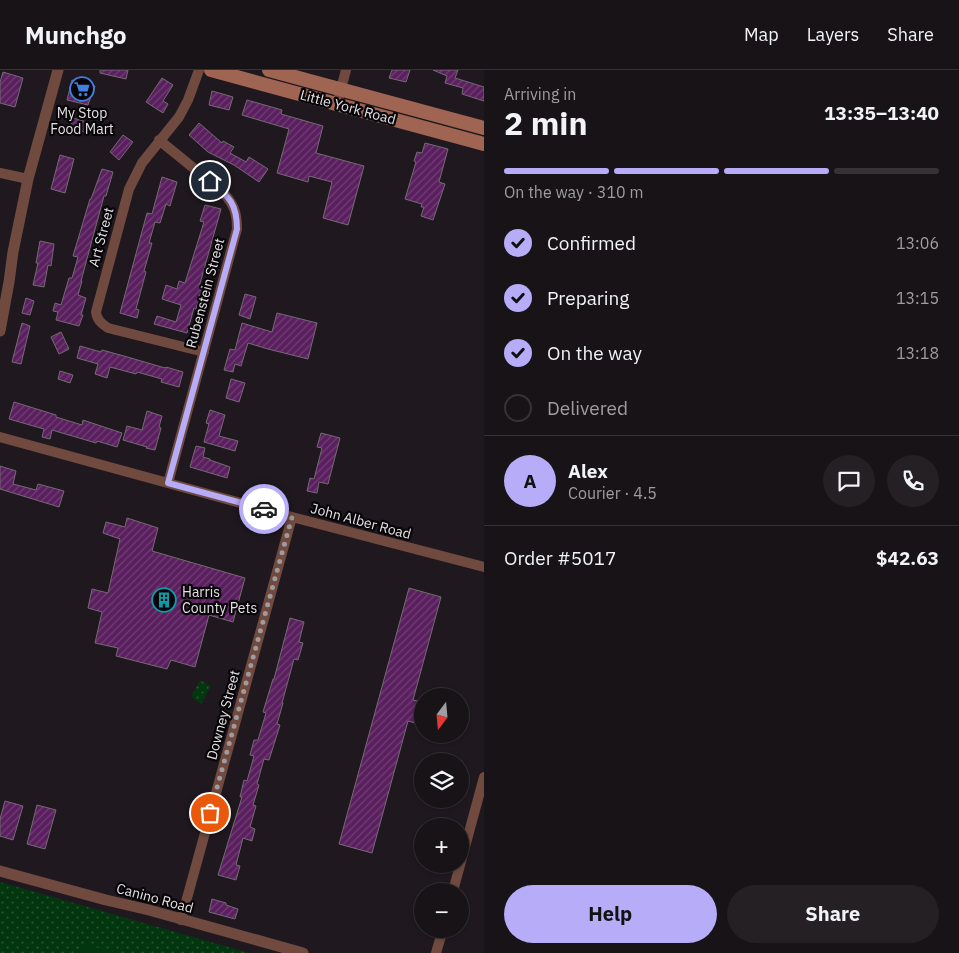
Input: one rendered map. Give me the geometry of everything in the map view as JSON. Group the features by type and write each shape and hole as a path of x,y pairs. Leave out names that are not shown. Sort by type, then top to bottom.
{"main road":[{"name":"Little York Road","path":"211,70 484,144"},
{"name":"Little York Road","path":"268,70 484,128"}],"street":[{"path":"0,331 2,306 28,179 58,70"},
{"name":"Art Street","path":"199,70 188,100 179,117 142,162 129,189 96,312 101,323 108,328 204,352"},
{"path":"337,104 346,70"},
{"name":"Rubenstein Street","path":"160,140 223,192 231,201 235,210 237,229 168,483"},
{"path":"0,173 28,179"},
{"name":"John Alber Road","path":"0,437 292,517 484,567"},
{"name":"Downey Street","path":"180,920 292,517"},
{"path":"455,883 484,778"},
{"name":"Canino Road","path":"0,871 303,953"},
{"path":"436,953 440,938"}],"green space":[{"path":"200,680 211,686 201,704 191,697"},
{"path":"0,882 249,953 0,953"},
{"path":"83,944 118,953 81,953"}],"building":[{"path":"100,70 128,70 126,79 100,73"},
{"path":"392,70 410,70 406,82 389,78"},
{"path":"433,70 458,70 455,78 484,87 484,101 462,94 463,88 445,83 447,76"},
{"path":"3,72 23,78 15,107 0,103 0,82"},
{"path":"162,78 173,85 163,101 168,104 163,113 146,102"},
{"name":"My Stop Food Mart","path":"72,80 95,86 88,105 67,100"},
{"path":"212,91 233,97 229,110 209,105"},
{"path":"247,100 282,110 281,114 323,126 316,153 364,166 348,225 323,218 332,182 309,176 308,182 277,173 289,129 242,115"},
{"path":"73,118 87,122 84,132 70,128"},
{"path":"199,123 222,143 223,141 234,147 230,153 246,162 249,157 268,169 259,182 234,165 208,152 189,135"},
{"path":"123,135 133,142 119,160 110,152"},
{"path":"425,143 448,149 439,182 445,184 433,220 421,216 424,207 421,207 422,204 405,199 416,162 414,161 417,152 422,153"},
{"path":"60,155 74,159 65,193 51,189"},
{"path":"102,169 113,172 106,196 104,196 81,281 78,295 86,298 79,326 56,320 58,312 53,311 55,303 61,305 69,278 72,278 78,257 73,256 90,199"},
{"path":"162,177 177,182 170,206 166,204 160,223 155,222 149,243 152,243 144,271 146,272 136,309 139,310 137,318 120,313 147,213 152,214"},
{"path":"205,205 221,209 199,287 202,288 187,333 154,324 157,316 176,322 181,305 162,299 166,285 177,289 179,281 185,283 204,222 200,221"},
{"path":"40,241 54,244 51,266 48,265 44,287 33,285"},
{"path":"245,294 256,297 250,319 239,315"},
{"path":"26,298 34,301 30,315 22,313"},
{"path":"277,313 317,323 308,359 248,343 241,366 235,364 233,372 224,370 230,349 235,350 242,323 272,332"},
{"path":"22,323 30,326 21,364 12,362"},
{"path":"61,332 69,349 59,354 51,337"},
{"path":"80,346 101,352 102,350 183,372 179,387 161,382 162,379 110,367 107,378 95,374 98,364 77,358"},
{"path":"60,371 73,375 70,383 58,379"},
{"path":"231,379 245,383 239,402 226,398"},
{"path":"14,402 82,425 83,420 122,433 117,447 52,430 50,439 42,437 44,429 9,419"},
{"path":"210,410 225,415 219,436 238,441 235,451 204,442 209,424 206,423"},
{"path":"147,411 162,416 155,450 123,440 127,426 142,430"},
{"path":"321,433 340,438 328,484 319,482 317,493 307,491 310,478 314,479 322,448 317,447"},
{"path":"196,446 205,448 203,457 230,467 227,478 190,467"},
{"path":"0,466 16,471 13,484 36,490 38,484 64,491 59,507 0,489"},
{"name":"Harris County Pets","path":"127,518 158,528 152,551 245,578 233,622 209,615 195,667 171,660 167,669 116,656 118,648 95,643 102,612 88,608 92,589 108,593 120,539 103,533 106,522 125,527"},
{"path":"409,588 441,597 416,688 414,688 414,723 408,721 372,853 339,844"},
{"path":"290,618 304,622 299,642 303,643 298,660 294,659 277,724 280,725 269,760 264,759 257,784 259,785 253,805 256,806 250,827 255,829 252,841 243,838 236,865 240,866 236,880 218,875 242,797 240,797 244,780 247,781 254,756 250,755 254,740 258,740 266,713 263,712"},
{"path":"5,801 23,806 13,840 0,836 0,819"},
{"path":"37,805 56,810 45,849 27,844"},
{"path":"212,899 238,909 235,919 209,912"}],"way so far":[{"path":"210,813 292,517 264,509"}],"place":[{"name":"My Stop Food Mart","path":"82,89"},
{"name":"Harris County Pets","path":"164,600"}],"route":[{"path":"210,181 231,201 237,218 237,229 168,483 264,509"}]}
